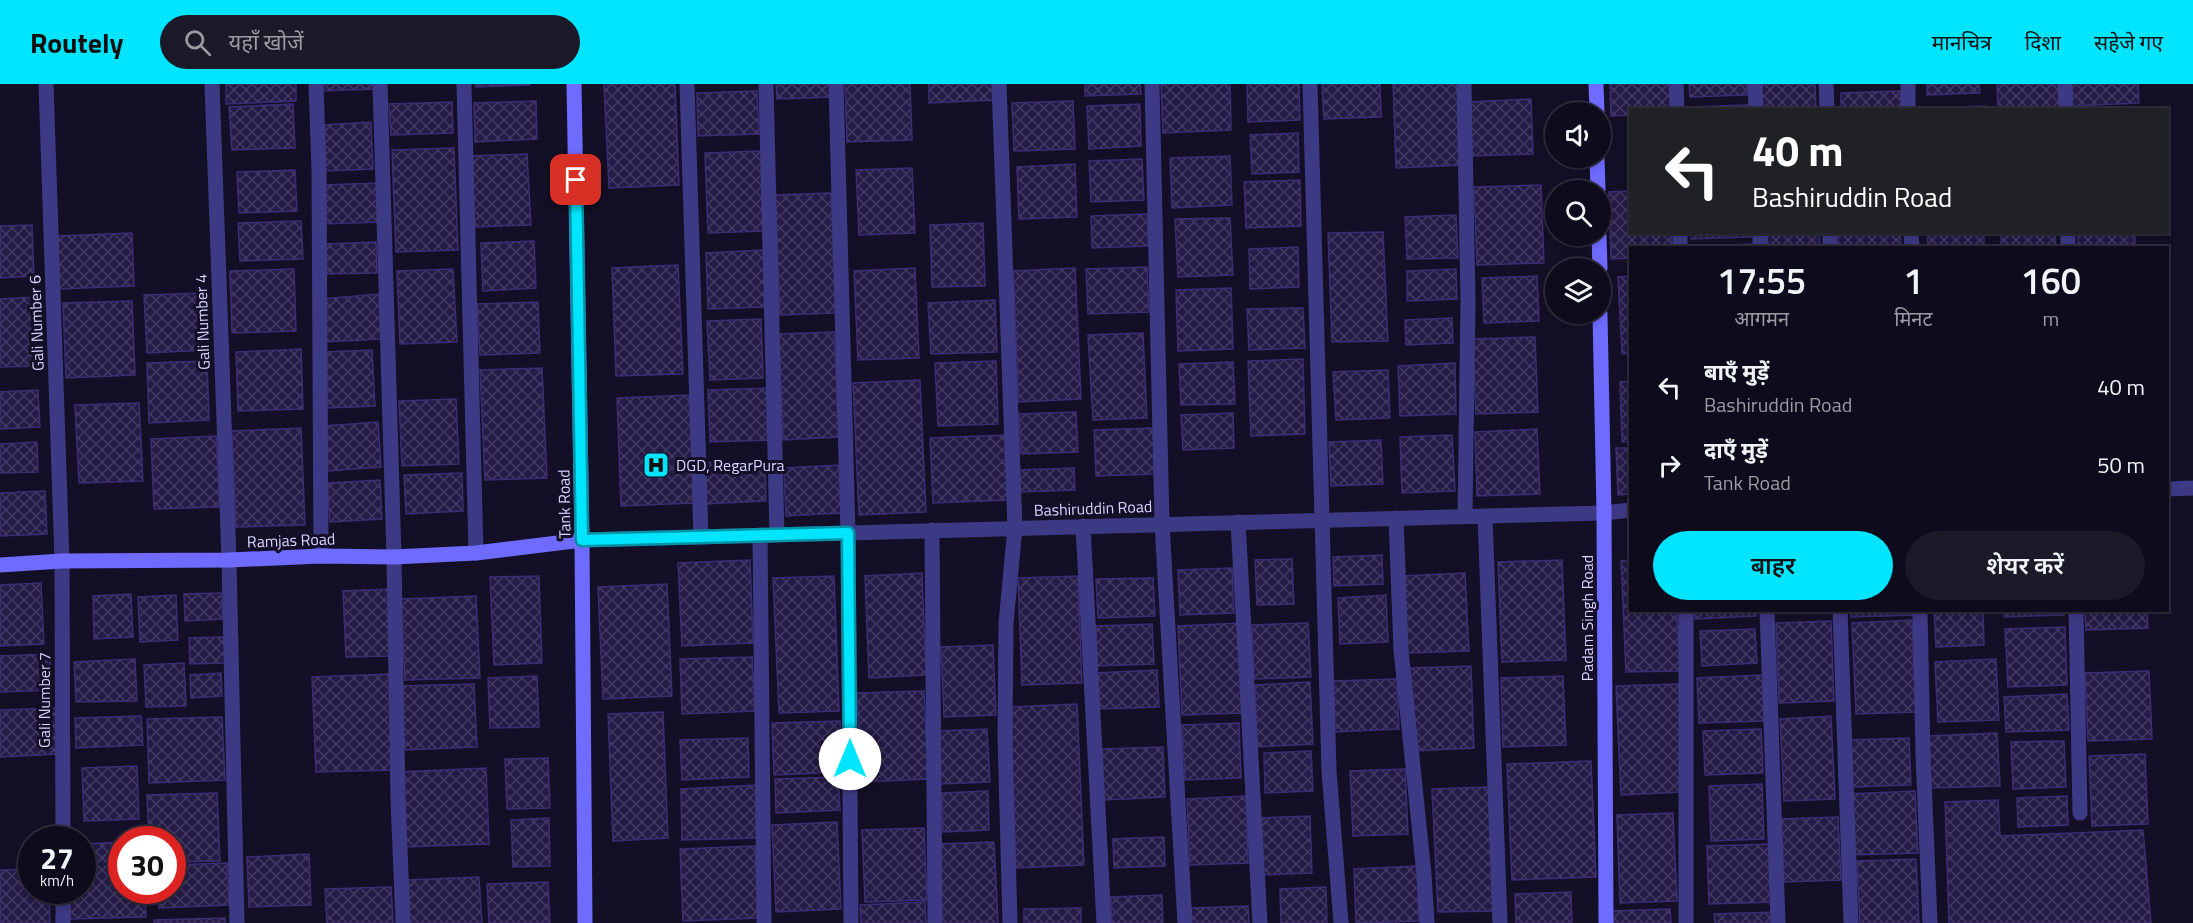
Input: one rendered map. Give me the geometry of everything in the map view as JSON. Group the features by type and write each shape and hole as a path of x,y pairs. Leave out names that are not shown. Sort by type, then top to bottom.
{"street":[{"name":"Gali Number 6","path":"46,84 62,561"},
{"name":"Gali Number 4","path":"212,84 229,560 237,923"},
{"path":"316,84 319,169 321,556"},
{"path":"380,84 403,923"},
{"path":"464,84 476,553"},
{"name":"Tank Road","path":"574,84 582,540 585,923"},
{"path":"687,84 701,537"},
{"path":"766,84 777,535"},
{"path":"836,84 848,533 851,923"},
{"path":"999,84 1015,528 1006,623 1005,737 1010,923"},
{"path":"1152,84 1162,524 1185,923"},
{"path":"1310,84 1329,771 1341,923"},
{"path":"1464,84 1468,301 1465,516"},
{"path":"1596,84 1597,102"},
{"path":"1676,84 1677,108"},
{"path":"1755,84 1756,108"},
{"path":"1827,84 1827,108"},
{"path":"1908,84 1908,108"},
{"path":"2065,84 2066,108"},
{"name":"Padam Singh Road","path":"1600,324 1604,513 1606,923"},
{"path":"2169,489 2193,488"},
{"name":"Bashiruddin Road","path":"582,540 1604,513 1629,510"},
{"path":"1485,516 1500,923"},
{"path":"1396,518 1401,650 1427,923"},
{"path":"1238,522 1260,923"},
{"path":"1083,526 1104,923"},
{"path":"932,530 935,923"},
{"path":"760,535 764,923"},
{"name":"Ramjas Road","path":"0,565 62,561 229,560 321,556 394,557 476,553 582,540"},
{"name":"Gali Number 7","path":"62,561 63,826"},
{"path":"1686,612 1686,923"},
{"path":"1767,612 1778,923"},
{"path":"1840,612 1851,923"},
{"path":"1920,612 1930,923"},
{"path":"2076,612 2080,813"},
{"path":"63,904 63,923"}],"building":[{"path":"226,84 296,84 296,101 226,104"},
{"path":"317,84 378,84 378,89 318,91"},
{"path":"475,84 530,84 530,85 476,87"},
{"path":"604,84 675,84 679,185 609,188"},
{"path":"776,84 831,84 832,97 777,99"},
{"path":"845,84 910,84 912,140 847,142"},
{"path":"929,84 994,84 994,100 929,103"},
{"path":"1085,84 1140,84 1141,94 1085,96"},
{"path":"1161,84 1230,84 1231,130 1163,133"},
{"path":"1247,84 1299,84 1300,120 1248,122"},
{"path":"1322,84 1380,84 1381,117 1324,119"},
{"path":"1393,84 1459,84 1462,165 1396,168"},
{"path":"1610,84 1671,84 1672,108 1629,108 1629,115 1611,116"},
{"path":"1689,84 1747,84 1747,95 1690,97"},
{"path":"1761,84 1815,84 1816,108 1762,108"},
{"path":"1927,84 1979,84 1980,93 1927,95"},
{"path":"1997,84 2060,84 2061,108 1998,108"},
{"path":"2071,84 2138,84 2139,103 2072,106"},
{"path":"757,91 759,134 698,136 697,93"},
{"path":"1900,91 1901,108 1841,108 1841,93"},
{"path":"1531,99 1533,154 1470,156 1467,102"},
{"path":"536,101 537,139 475,142 474,103"},
{"path":"1073,101 1075,149 1014,151 1012,103"},
{"path":"452,102 453,133 391,135 389,104"},
{"path":"293,104 295,148 232,150 229,107"},
{"path":"1140,104 1141,146 1089,149 1087,106"},
{"path":"1748,105 1748,108 1687,107"},
{"path":"1985,106 1985,108 1922,108"},
{"path":"371,122 373,169 324,171 322,125"},
{"path":"1298,133 1299,172 1252,174 1250,135"},
{"path":"454,148 458,250 396,252 392,150"},
{"path":"761,151 765,231 708,233 705,153"},
{"path":"527,154 531,225 474,227 471,156"},
{"path":"1230,156 1232,205 1172,208 1170,158"},
{"path":"1142,159 1144,200 1091,202 1089,161"},
{"path":"1075,164 1077,217 1019,219 1017,167"},
{"path":"912,168 915,233 859,235 856,170"},
{"path":"295,170 297,211 239,213 237,172"},
{"path":"1300,180 1301,226 1246,228 1244,182"},
{"path":"380,183 381,222 323,224 322,185"},
{"path":"1541,185 1544,263 1477,265 1474,187"},
{"path":"1629,191 1629,234 1671,234 1672,246 1629,246 1629,258 1611,258 1611,192"},
{"path":"831,193 836,313 780,315 775,195"},
{"path":"1147,214 1148,246 1092,248 1091,216"},
{"path":"1456,215 1458,258 1407,259 1405,217"},
{"path":"1230,218 1233,275 1178,277 1175,219"},
{"path":"301,221 303,259 240,261 238,223"},
{"path":"983,223 985,286 932,287 930,225"},
{"path":"32,225 34,276 0,278 0,226"},
{"path":"1383,232 1388,341 1332,342 1328,233"},
{"path":"132,233 134,286 59,289 57,236"},
{"path":"1691,234 1751,234 1751,237 1691,239"},
{"path":"1767,234 1819,234 1820,246 1768,246"},
{"path":"1838,234 1900,234 1901,246 1838,246"},
{"path":"1927,234 1984,234 1984,246 1928,246"},
{"path":"2001,234 2055,234 2056,246 2001,246"},
{"path":"2078,234 2135,234 2135,244 2078,245"},
{"path":"534,241 536,288 483,291 481,243"},
{"path":"376,242 377,273 326,274 325,244"},
{"path":"1751,244 1752,246 1713,246"},
{"path":"1298,247 1299,287 1250,289 1249,249"},
{"path":"763,250 766,307 708,309 706,253"},
{"path":"678,265 683,374 616,376 612,268"},
{"path":"1147,267 1149,312 1088,314 1086,269"},
{"path":"915,268 919,358 858,360 854,271"},
{"path":"1075,268 1081,399 1019,402 1013,271"},
{"path":"294,269 296,331 232,333 230,271"},
{"path":"453,269 457,342 400,344 397,271"},
{"path":"1456,269 1457,299 1407,301 1407,271"},
{"path":"1537,276 1539,321 1484,323 1482,278"},
{"path":"1629,276 1629,353 1622,354 1618,277"},
{"path":"1231,288 1233,349 1178,351 1176,290"},
{"path":"205,293 208,350 147,353 144,295"},
{"path":"379,294 381,339 324,342 322,299"},
{"path":"37,297 41,366 0,367 0,299"},
{"path":"995,300 997,352 931,354 928,303"},
{"path":"132,301 135,375 66,378 63,303"},
{"path":"538,302 540,353 480,355 477,304"},
{"path":"1303,308 1305,348 1249,350 1247,309"},
{"path":"1452,318 1453,343 1406,345 1405,320"},
{"path":"761,319 763,378 710,380 707,321"},
{"path":"834,332 839,437 783,440 779,334"},
{"path":"1143,333 1147,418 1093,420 1088,335"},
{"path":"1535,337 1538,412 1476,414 1473,339"},
{"path":"301,349 303,409 238,411 236,352"},
{"path":"372,350 375,406 327,408 324,352"},
{"path":"1303,359 1305,434 1251,436 1248,361"},
{"path":"207,361 209,420 149,423 147,363"},
{"path":"996,361 998,424 938,426 935,363"},
{"path":"1233,362 1235,404 1181,405 1179,364"},
{"path":"1455,363 1456,414 1400,416 1398,366"},
{"path":"542,368 547,478 485,480 480,370"},
{"path":"1388,370 1390,418 1336,420 1333,372"},
{"path":"920,380 926,512 859,515 853,383"},
{"path":"1629,381 1629,442 1622,442 1620,382"},
{"path":"769,388 771,440 710,442 708,390"},
{"path":"38,390 40,427 0,429 0,392"},
{"path":"689,395 694,503 621,506 617,398"},
{"path":"456,399 459,464 402,466 399,401"},
{"path":"139,403 143,481 79,483 75,405"},
{"path":"1076,412 1078,452 1021,454 1019,414"},
{"path":"1233,413 1234,448 1183,450 1181,415"},
{"path":"378,422 381,467 327,471 324,426"},
{"path":"301,428 305,525 236,527 232,431"},
{"path":"1153,428 1155,474 1096,476 1094,430"},
{"path":"1537,429 1540,494 1477,496 1475,432"},
{"path":"1006,435 1009,500 933,503 930,438"},
{"path":"1452,435 1455,491 1402,493 1400,437"},
{"path":"216,436 220,507 154,509 151,439"},
{"path":"1381,440 1383,484 1331,486 1329,442"},
{"path":"37,442 38,472 0,473 0,444"},
{"path":"1616,448 1629,448 1629,494 1618,495"},
{"path":"765,461 766,501 706,504 705,463"},
{"path":"840,465 842,513 786,516 784,468"},
{"path":"1074,468 1075,490 1019,492 1018,470"},
{"path":"462,473 463,511 406,514 404,475"},
{"path":"380,480 382,519 330,522 327,483"},
{"path":"45,491 47,534 0,536 0,493"},
{"path":"1382,555 1383,584 1334,586 1333,557"},
{"path":"1292,559 1294,604 1257,605 1255,560"},
{"path":"750,560 753,643 682,646 678,563"},
{"path":"1562,560 1566,660 1502,662 1498,562"},
{"path":"1629,560 1629,612 1677,612 1680,671 1626,672 1621,561"},
{"path":"1232,568 1234,613 1180,615 1178,570"},
{"path":"922,573 926,675 869,678 865,576"},
{"path":"1465,573 1469,651 1406,653 1402,576"},
{"path":"539,576 542,663 494,665 490,577"},
{"path":"834,576 839,711 779,713 773,578"},
{"path":"1078,576 1082,683 1022,685 1018,578"},
{"path":"1153,578 1155,616 1098,618 1096,579"},
{"path":"41,583 44,644 0,646 0,585"},
{"path":"667,584 672,696 603,699 598,587"},
{"path":"390,589 393,656 346,657 343,591"},
{"path":"221,593 223,619 185,621 184,594"},
{"path":"131,594 133,637 94,639 93,596"},
{"path":"176,595 178,640 140,642 138,597"},
{"path":"1386,595 1388,642 1340,644 1338,598"},
{"path":"476,596 480,678 405,680 401,599"},
{"path":"1694,612 1756,612 1756,616 1695,619"},
{"path":"1851,612 1915,612 1916,615 1851,617"},
{"path":"1934,612 1983,612 1984,645 1936,647"},
{"path":"2003,612 2063,612 2064,615 2004,617"},
{"path":"2085,612 2147,612 2148,628 2086,630"},
{"path":"1912,620 1916,712 1856,714 1852,623"},
{"path":"1831,621 1834,701 1779,703 1776,623"},
{"path":"1239,623 1243,713 1182,715 1178,626"},
{"path":"1308,623 1311,677 1254,679 1252,625"},
{"path":"1152,624 1154,664 1097,666 1096,626"},
{"path":"2065,627 2067,685 2008,687 2005,629"},
{"path":"1755,629 1757,663 1702,666 1700,631"},
{"path":"224,637 225,663 190,664 189,638"},
{"path":"993,645 996,715 944,717 941,647"},
{"path":"50,654 51,690 0,692 0,656"},
{"path":"752,657 755,711 682,714 680,659"},
{"path":"135,659 137,701 76,702 74,662"},
{"path":"1996,659 1999,720 1938,722 1935,662"},
{"path":"184,663 186,706 146,707 144,665"},
{"path":"1471,666 1474,748 1413,751 1410,668"},
{"path":"1157,670 1159,707 1096,709 1094,673"},
{"path":"2149,671 2152,739 2088,741 2085,673"},
{"path":"221,673 222,696 191,698 190,675"},
{"path":"390,674 394,770 316,772 312,677"},
{"path":"1763,675 1765,721 1699,723 1697,678"},
{"path":"537,676 539,727 490,728 488,678"},
{"path":"1563,676 1566,745 1503,747 1501,678"},
{"path":"1397,679 1399,729 1335,732 1333,681"},
{"path":"1310,682 1313,744 1257,747 1255,685"},
{"path":"474,684 477,747 405,750 401,686"},
{"path":"1679,684 1683,792 1621,795 1616,686"},
{"path":"924,691 928,779 861,782 857,693"},
{"path":"2067,694 2069,730 2006,732 2004,697"},
{"path":"1077,704 1084,865 1016,868 1009,707"},
{"path":"56,708 58,754 0,757 0,710"},
{"path":"663,712 668,838 613,841 608,714"},
{"path":"141,716 143,745 76,748 75,718"},
{"path":"1831,716 1835,799 1784,801 1780,719"},
{"path":"222,717 225,780 149,783 147,719"},
{"path":"840,721 842,772 774,775 772,723"},
{"path":"1239,723 1241,778 1185,780 1182,725"},
{"path":"987,729 990,782 939,784 937,731"},
{"path":"1761,729 1763,773 1705,775 1703,731"},
{"path":"1997,733 2000,786 1930,788 1928,736"},
{"path":"748,738 749,777 682,780 680,740"},
{"path":"1909,738 1911,785 1853,787 1851,740"},
{"path":"2064,741 2066,787 2013,789 2011,742"},
{"path":"1163,747 1165,797 1104,800 1102,749"},
{"path":"1311,751 1313,791 1265,793 1264,753"},
{"path":"2145,754 2148,824 2092,826 2089,756"},
{"path":"548,758 550,808 507,809 505,759"},
{"path":"1591,761 1596,877 1512,880 1507,764"},
{"path":"137,766 139,819 84,821 82,768"},
{"path":"486,768 489,844 403,847 399,772"},
{"path":"1405,769 1408,834 1353,836 1350,771"},
{"path":"838,777 840,810 776,813 775,779"},
{"path":"1762,784 1764,839 1711,841 1709,786"},
{"path":"757,785 759,838 682,840 681,789"},
{"path":"1489,787 1495,911 1438,912 1432,789"},
{"path":"988,791 989,830 943,832 942,793"},
{"path":"1915,791 1918,853 1851,855 1848,794"},
{"path":"217,793 220,861 186,862 186,826 148,826 147,795"},
{"path":"1246,796 1248,863 1190,865 1187,799"},
{"path":"2067,796 2068,825 2018,827 2017,798"},
{"path":"1998,800 2000,836 2143,830 2151,923 1949,923 1945,802"},
{"path":"1673,813 1677,901 1620,903 1617,815"},
{"path":"1310,816 1312,873 1261,875 1258,818"},
{"path":"1838,817 1841,880 1784,882 1781,819"},
{"path":"549,818 550,866 513,867 511,820"},
{"path":"837,822 841,909 776,912 772,825"},
{"path":"924,828 927,900 865,902 862,830"},
{"path":"1164,837 1165,866 1114,868 1113,839"},
{"path":"994,842 998,923 940,923 936,844"},
{"path":"96,843 108,843 108,904 146,904 146,917 70,919 69,904 96,904"},
{"path":"1772,844 1775,902 1709,904 1707,846"},
{"path":"755,846 758,918 683,921 680,849"},
{"path":"309,854 311,905 249,907 247,857"},
{"path":"1916,859 1919,923 1860,923 1857,861"},
{"path":"227,863 229,905 159,908 159,904 186,904 186,864"},
{"path":"1417,866 1419,921 1356,923 1354,869"},
{"path":"18,869 18,904 49,904 50,923 0,923 0,870"},
{"path":"479,877 482,923 410,923 408,880"},
{"path":"548,882 550,923 489,923 487,884"},
{"path":"391,887 393,923 327,923 325,889"},
{"path":"1326,887 1327,923 1281,923 1280,889"},
{"path":"1571,892 1572,923 1516,923 1515,894"},
{"path":"1162,895 1163,923 1112,923 1111,897"},
{"path":"925,902 926,923 861,923 860,905"},
{"path":"1248,906 1249,923 1191,923 1191,908"},
{"path":"1081,908 1081,923 1024,923 1024,909"},
{"path":"1670,909 1671,923 1613,923 1612,911"},
{"path":"1773,912 1773,923 1715,923 1714,914"},
{"path":"225,918 225,923 154,923 154,920"}],"place":[{"name":"DGD, RegarPura","path":"656,465"}],"route":[{"path":"576,180 582,540 848,533 850,759"}]}
